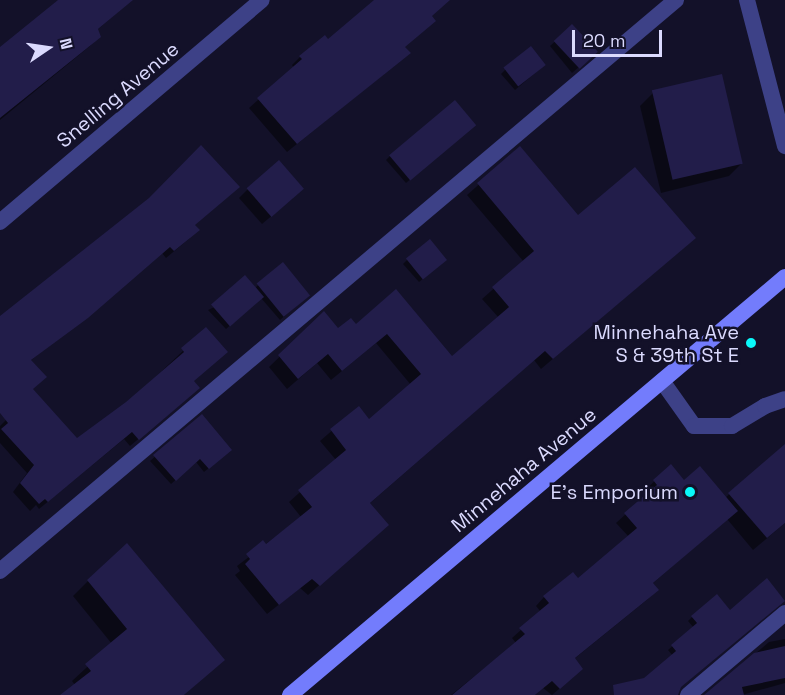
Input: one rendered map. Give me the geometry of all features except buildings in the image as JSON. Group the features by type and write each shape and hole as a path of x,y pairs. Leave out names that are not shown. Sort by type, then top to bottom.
{"main road":[{"name":"Minnehaha Avenue","path":"290,695 785,277"}],"street":[{"name":"Snelling Avenue","path":"0,222 262,0"},
{"path":"0,571 676,0"},
{"path":"747,0 785,146"},
{"path":"662,381 694,426 732,426 785,399"},
{"path":"689,695 785,613"}],"place":[{"name":"Minnehaha Ave S & 39th St E","path":"751,343"},
{"name":"E's Emporium","path":"690,492"}]}
